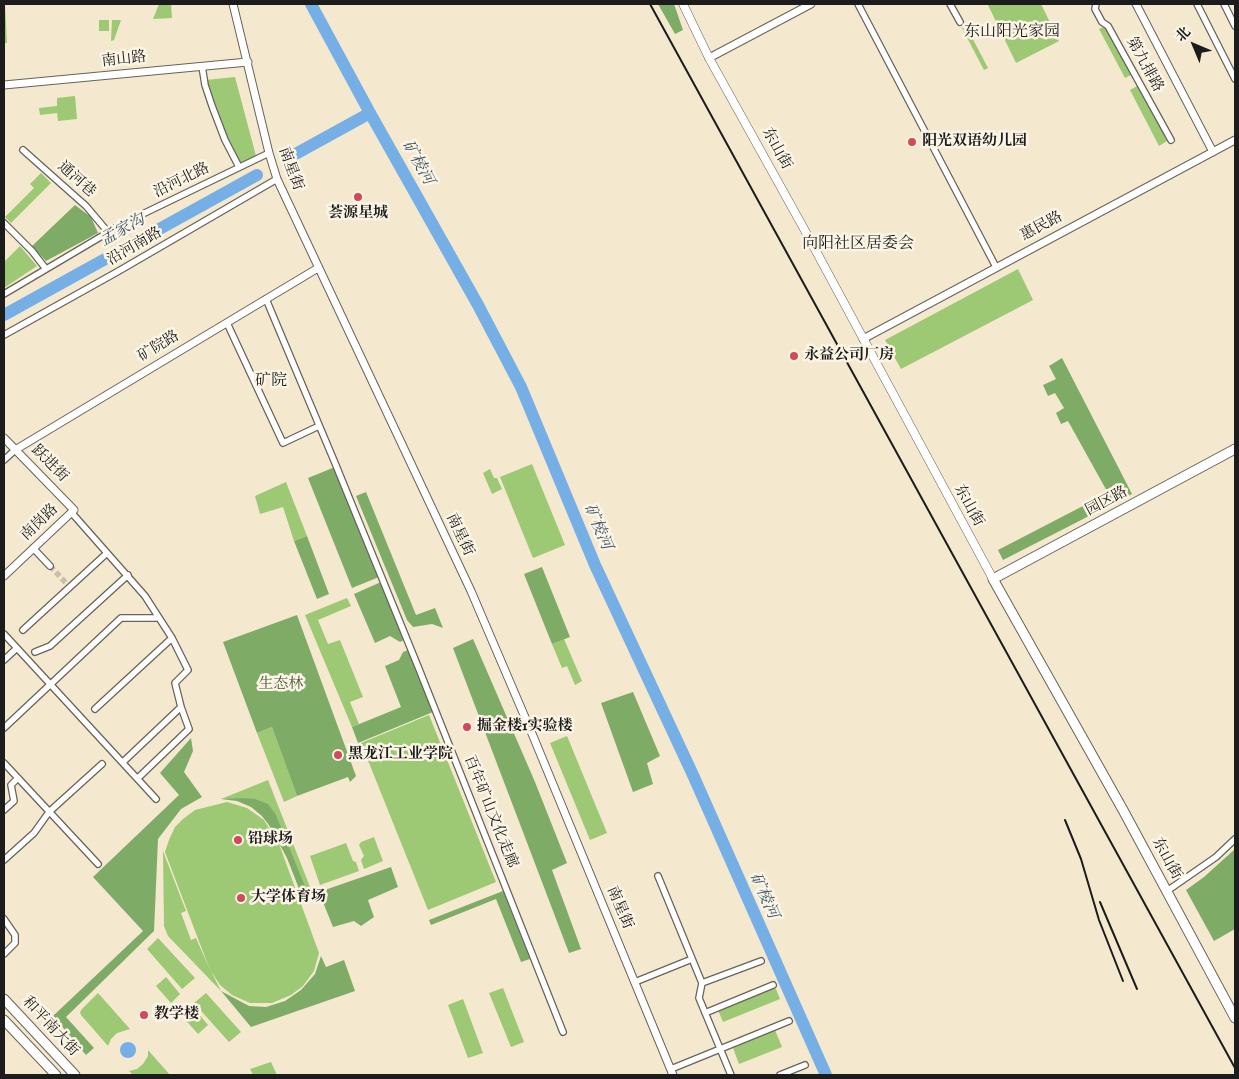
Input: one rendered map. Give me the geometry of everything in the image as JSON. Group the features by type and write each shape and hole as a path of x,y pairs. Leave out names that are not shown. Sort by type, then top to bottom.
{"main road":[{"name":"东山街","path":"683,4 708,58 803,226 993,579 1167,891 1235,1018"},
{"name":"园区路","path":"993,579 1235,449"},
{"name":"和平南大街","path":"4,998 75,1075"},
{"name":"和平南大街","path":"4,1020 56,1075"}],"street":[{"name":"南星街","path":"233,4 277,179 471,591 672,1072"},
{"path":"708,58 811,4"},
{"path":"858,4 996,267"},
{"path":"950,4 960,22"},
{"name":"第九排路","path":"1096,4 1095,9 1102,22 1108,26 1171,140"},
{"path":"1136,4 1212,152"},
{"path":"1197,4 1235,79"},
{"path":"1224,4 1235,26"},
{"name":"南山路","path":"4,85 248,62"},
{"path":"202,66 205,85 212,106 225,140 239,167"},
{"name":"惠民路","path":"863,340 1235,140"},
{"name":"通河巷","path":"24,150 86,206 108,232"},
{"name":"沿河北路","path":"4,294 108,232 269,153"},
{"name":"沿河南路","path":"4,335 277,179"},
{"path":"4,223 32,251 46,269"},
{"name":"矿院路","path":"15,450 318,268"},
{"name":"百年矿山文化走廊","path":"266,299 336,463 563,1032"},
{"path":"226,323 282,443 320,426"},
{"name":"跃进街","path":"4,438 72,511"},
{"path":"4,460 15,450"},
{"path":"72,511 145,596 172,638 188,670 176,683 189,729 138,778"},
{"name":"南岗路","path":"4,576 72,511"},
{"path":"33,548 50,566"},
{"path":"23,630 107,553"},
{"path":"35,652 50,646 128,575"},
{"path":"4,728 121,618 159,618"},
{"path":"4,634 156,799"},
{"path":"95,709 172,638"},
{"path":"4,660 17,648"},
{"path":"123,762 182,706"},
{"path":"4,763 98,864"},
{"path":"4,860 34,833 49,812 102,764"},
{"path":"4,810 14,801 12,785 18,778"},
{"path":"1167,891 1216,857 1235,839"},
{"path":"658,876 702,984 699,998 730,1075"},
{"path":"4,919 15,935 15,943 4,954"},
{"path":"635,982 692,959"},
{"path":"702,984 761,961"},
{"path":"705,1013 773,985"},
{"path":"672,1072 720,1049 789,1021"},
{"path":"780,1075 805,1064"}],"green space":[{"path":"159,4 171,4 172,18 153,19"},
{"path":"658,4 674,4 683,30 675,34"},
{"path":"1041,4 1059,41 1016,63 988,5"},
{"path":"5,5 7,43 4,43"},
{"path":"99,20 109,20 109,31 99,31"},
{"path":"112,20 121,20 114,40 111,41"},
{"path":"966,26 988,68 984,70 962,28"},
{"path":"1106,26 1131,75 1125,78 1099,29"},
{"path":"235,77 256,156 239,165 213,105 206,80"},
{"path":"1139,85 1167,141 1159,146 1130,90"},
{"path":"75,96 77,119 58,121 57,113 40,115 39,108 57,106 57,98"},
{"path":"41,173 51,183 11,223 5,217 34,188 30,184"},
{"path":"75,205 91,217 98,233 46,261 32,246"},
{"path":"20,246 37,266 4,288 4,262"},
{"path":"1018,269 1033,300 901,369 885,340"},
{"path":"1062,358 1132,494 1003,560 998,550 1108,493 1068,421 1061,424 1056,413 1064,408 1055,393 1048,396 1043,385 1056,379 1049,366"},
{"path":"532,464 565,545 533,558 500,477"},
{"path":"335,467 379,577 352,588 308,478"},
{"path":"490,469 502,489 492,494 483,473"},
{"path":"286,482 307,536 294,541 283,507 260,514 255,496"},
{"path":"366,492 416,615 435,608 443,628 432,624 413,627 407,620 356,496"},
{"path":"307,536 329,594 317,599 294,541"},
{"path":"542,567 570,637 552,644 524,574"},
{"path":"381,582 404,640 400,642 390,636 375,643 354,594"},
{"path":"347,598 351,606 318,620 328,644 340,640 363,697 350,702 359,724 352,727 305,615"},
{"name":"生态林","path":"297,615 356,776 350,782 348,777 297,796 272,727 257,733 223,642"},
{"path":"473,639 535,782 567,863 552,870 581,949 569,953 453,648"},
{"path":"564,639 582,681 575,685 567,666 562,668 552,644"},
{"path":"408,650 433,712 358,743 352,727 401,707 385,666 399,660 403,652"},
{"path":"633,692 660,756 647,763 653,784 633,792 601,703"},
{"path":"429,715 496,882 428,910 361,743"},
{"path":"272,727 297,796 284,802 257,733"},
{"path":"567,736 607,833 590,840 550,743"},
{"path":"191,738 193,751 184,772 202,797 181,809 158,839 154,931 66,1017 94,1048 86,1055 53,1016 143,931 93,877 179,795 160,773"},
{"path":"268,780 310,887 300,891 280,839 249,799 221,799"},
{"path":"221,799 255,799 268,804 276,815 306,889 300,891 287,858 262,816 251,807 237,801"},
{"name":"大学体育场","path":"227,802 247,808 264,820 279,844 319,953 314,971 303,986 291,995 272,1003 250,1003 232,995 220,985 211,971 221,991 168,936 164,926 163,851 186,911 181,913 191,940 196,938 210,970 165,852 175,827 183,819 195,810"},
{"path":"374,837 383,861 364,869 361,860 364,856 359,845 361,842"},
{"path":"346,843 359,871 320,885 310,856"},
{"path":"1235,849 1235,929 1214,941 1186,890 1204,877"},
{"path":"391,867 398,887 368,900 374,917 361,926 354,921 333,927 319,892"},
{"path":"503,891 530,959 521,962 496,899 431,925 429,920"},
{"path":"158,938 195,978 182,989 147,949"},
{"path":"321,956 326,967 344,960 355,991 251,1027 221,991 249,1006 266,1007 285,1001 301,990 315,974"},
{"path":"166,977 180,994 171,1003 156,986"},
{"path":"775,987 780,999 723,1022 718,1010"},
{"path":"503,988 524,1042 511,1047 489,993"},
{"path":"98,993 130,1029 117,1033 111,1039 108,1046 80,1012"},
{"path":"206,993 241,1032 229,1042 194,1003"},
{"path":"463,999 483,1053 468,1058 448,1005"},
{"path":"193,1007 208,1025 198,1034 182,1016"},
{"path":"775,1030 782,1047 739,1064 733,1048"},
{"path":"148,1050 170,1075 133,1075 129,1071 137,1069 143,1064 148,1056"},
{"path":"271,1062 277,1075 253,1075 250,1069"}],"water":[{"path":"128,1042 136,1050 128,1058 120,1050"}],"waterway":[{"name":"矿棱河","path":"311,4 478,305 521,387 595,565 693,775 826,1075"},
{"name":"孟家沟","path":"290,157 370,113"},
{"name":"孟家沟","path":"4,315 257,175"}],"tunnel":[{"path":"50,566 70,587"}],"railway":[{"path":"650,4 1235,1068"},
{"path":"1065,820 1081,859 1099,920 1123,981"},
{"path":"1100,902 1137,989"}],"place":[{"name":"阳光双语幼儿园","path":"912,142"},
{"name":"荟源星城","path":"358,197"},
{"name":"永益公司厂房","path":"794,356"},
{"name":"掘金楼1实验楼","path":"467,727"},
{"name":"黑龙江工业学院","path":"338,755"},
{"name":"铅球场","path":"238,840"},
{"name":"大学体育场","path":"241,898"},
{"name":"教学楼","path":"144,1015"}],"district":[{"name":"东山阳光家园","path":"1012,33"},
{"name":"向阳社区居委会","path":"858,245"},
{"name":"矿院","path":"271,382"}]}
